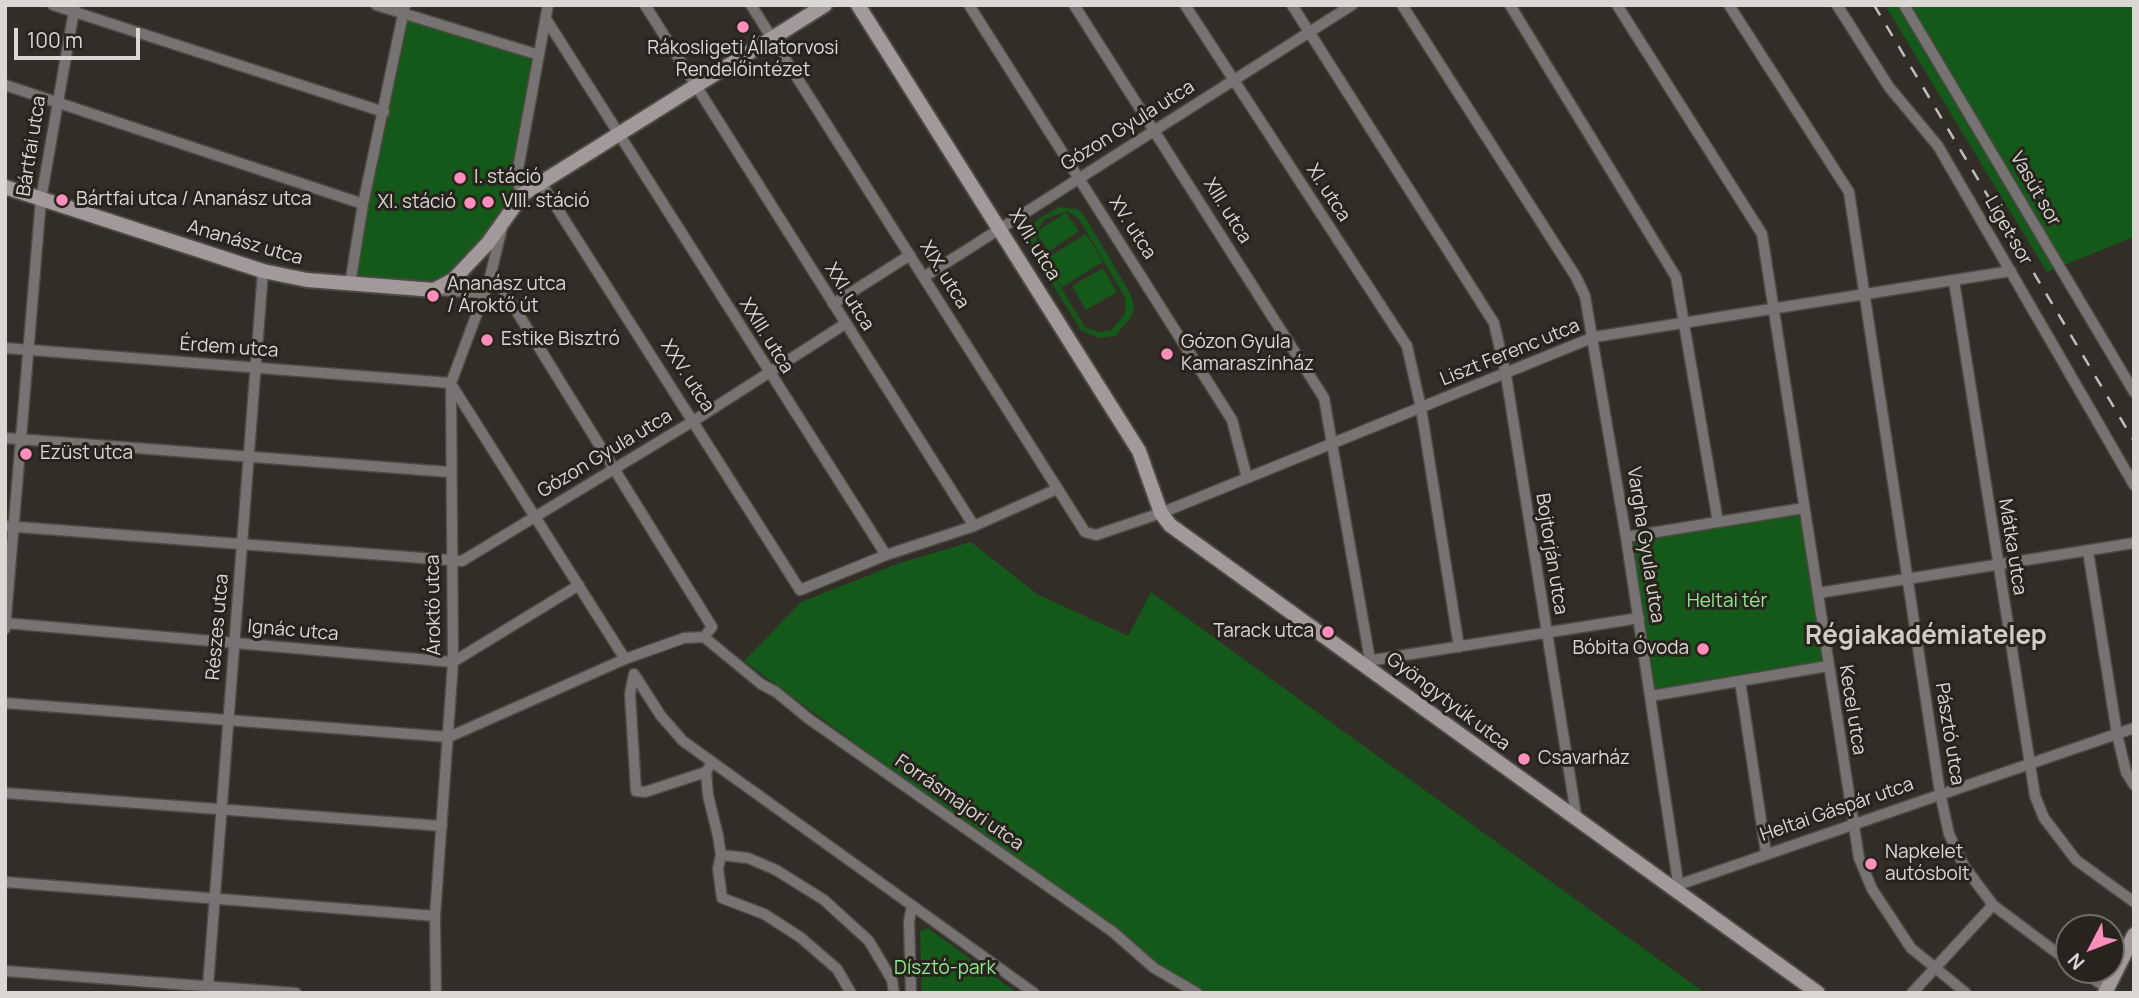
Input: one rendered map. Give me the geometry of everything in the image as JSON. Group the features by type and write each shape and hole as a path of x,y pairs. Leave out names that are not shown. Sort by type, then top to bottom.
{"street":[{"path":"53,5 75,9 384,112"},
{"path":"376,5 403,9 539,55"},
{"path":"523,194 516,180 548,5"},
{"name":"XXI. utca","path":"645,5 975,526"},
{"name":"XIX. utca","path":"751,5 1084,532"},
{"path":"434,290 453,281 503,224 515,201 523,194 825,5"},
{"name":"XVII. utca","path":"859,5 1139,451 1161,513"},
{"name":"XV. utca","path":"969,5 1232,420 1247,478"},
{"name":"XIII. utca","path":"1074,5 1324,398 1334,443"},
{"name":"XI. utca","path":"1185,5 1407,346 1421,408 1459,647"},
{"name":"Bojtorján utca","path":"1292,5 1494,323 1506,375 1577,821"},
{"name":"Gózon Gyula utca","path":"924,276 1352,5"},
{"name":"Vargha Gyula utca","path":"1402,5 1576,277 1585,296 1594,337 1651,695 1676,885"},
{"path":"1510,5 1676,277 1718,522"},
{"name":"Kecel utca","path":"1617,5 1762,234 1859,858 1892,925 1934,970 1966,993"},
{"name":"Pásztó utca","path":"1729,5 1849,192 1940,793 1949,834 1964,866 1993,905 2055,952"},
{"name":"Liget sor","path":"1837,5 1889,87 1938,146 2134,485"},
{"name":"Vasút sor","path":"1905,5 2134,392"},
{"name":"Bártfai utca","path":"5,625 10,526 21,439 26,349 41,199 56,102 75,9"},
{"path":"350,284 363,204 403,9"},
{"name":"XXIII. utca","path":"546,19 886,555"},
{"path":"5,85 363,204"},
{"name":"XXV. utca","path":"541,183 695,421 800,590 886,555"},
{"name":"Ananász utca","path":"5,187 263,271 307,280 483,293"},
{"name":"Ároktő utca","path":"436,993 435,916 453,662 449,472 451,383 489,281 503,224"},
{"path":"833,304 910,254"},
{"name":"Részes utca","path":"208,986 263,271"},
{"name":"Liszt Ferenc utca","path":"1084,532 1096,535 1161,513 1594,337 1685,325 2011,271"},
{"path":"5,703 449,737 625,659 684,638 704,637 712,627 501,286 489,281"},
{"name":"Mátka utca","path":"1954,281 2029,765 2039,807 2058,839 2076,860 2134,902"},
{"name":"Gózon Gyula utca","path":"450,562 463,561 695,421 845,324"},
{"name":"Érdem utca","path":"5,348 451,383"},
{"path":"451,383 625,659"},
{"path":"5,438 449,472"},
{"path":"1334,443 1367,661 1639,618"},
{"path":"886,555 975,526 1058,489"},
{"path":"1626,537 1804,508"},
{"name":"Gyöngytyúk utca","path":"1161,513 1170,525 1367,661 1577,821 1676,885 1818,993"},
{"path":"10,526 450,562"},
{"path":"1818,593 2134,543"},
{"path":"2088,551 2117,734 2126,772 2134,785"},
{"path":"453,662 579,585"},
{"name":"Ignác utca","path":"5,625 453,662"},
{"name":"Forrásmajori utca","path":"704,637 809,719 1113,932 1154,968 1197,993"},
{"path":"1651,695 1828,666"},
{"path":"706,772 645,792 636,791 631,694 634,674 661,716 683,741 1034,993"},
{"path":"1740,681 1766,853"},
{"name":"Heltai Gáspár utca","path":"1676,885 2134,728"},
{"path":"712,762 706,772 720,855 718,869 722,898 764,914 800,937 837,969 851,993"},
{"path":"5,793 442,826"},
{"path":"720,855 748,858 776,870 846,917 869,941 883,962 892,980 894,993"},
{"path":"5,882 435,916"},
{"path":"1912,993 1993,905"},
{"path":"911,993 909,921 912,906"},
{"path":"2106,990 2134,935"},
{"path":"5,971 296,993"}],"green space":[{"path":"1885,5 2134,5 2134,237 2047,272"},
{"path":"402,13 539,55 516,180 523,194 445,285 350,284"},
{"path":"1059,207 1077,209 1083,214 1130,293 1134,307 1131,317 1115,336 1099,338 1081,330 1033,253 1030,238 1036,221","holes":["1068,211 1079,219 1125,297 1125,314 1112,330 1097,332 1085,327 1047,265 1062,287 1103,262 1086,234 1044,260 1038,250 1036,233 1049,251 1079,231 1066,213 1036,232 1045,219"]},
{"path":"1103,268 1117,292 1086,310 1072,286"},
{"name":"Heltai tér","path":"1804,508 1828,666 1651,696 1626,537"},
{"path":"971,542 1037,594 1128,636 1151,592 1705,993 1193,993 744,661 801,602 900,563"},
{"name":"Dísztó-park","path":"928,928 1017,993 922,993 920,931"}],"railway":[{"path":"1874,5 2134,441"}],"place":[{"name":"Rákosligeti Állatorvosi Rendelőintézet","path":"743,27"},
{"name":"I. stáció","path":"460,178"},
{"name":"Bártfai utca / Ananász utca","path":"62,200"},
{"name":"VIII. stáció","path":"488,202"},
{"name":"XI. stáció","path":"470,203"},
{"name":"Ananász utca / Ároktő út","path":"433,296"},
{"name":"Estike Bisztró","path":"487,340"},
{"name":"Gózon Gyula Kamaraszínház","path":"1167,354"},
{"name":"Ezüst utca","path":"26,454"},
{"name":"Tarack utca","path":"1328,632"},
{"name":"Bóbita Óvoda","path":"1703,649"},
{"name":"Csavarház","path":"1524,759"},
{"name":"Napkelet autósbolt","path":"1871,864"}],"district":[{"name":"Régiakadémiatelep","path":"1926,637"}]}
